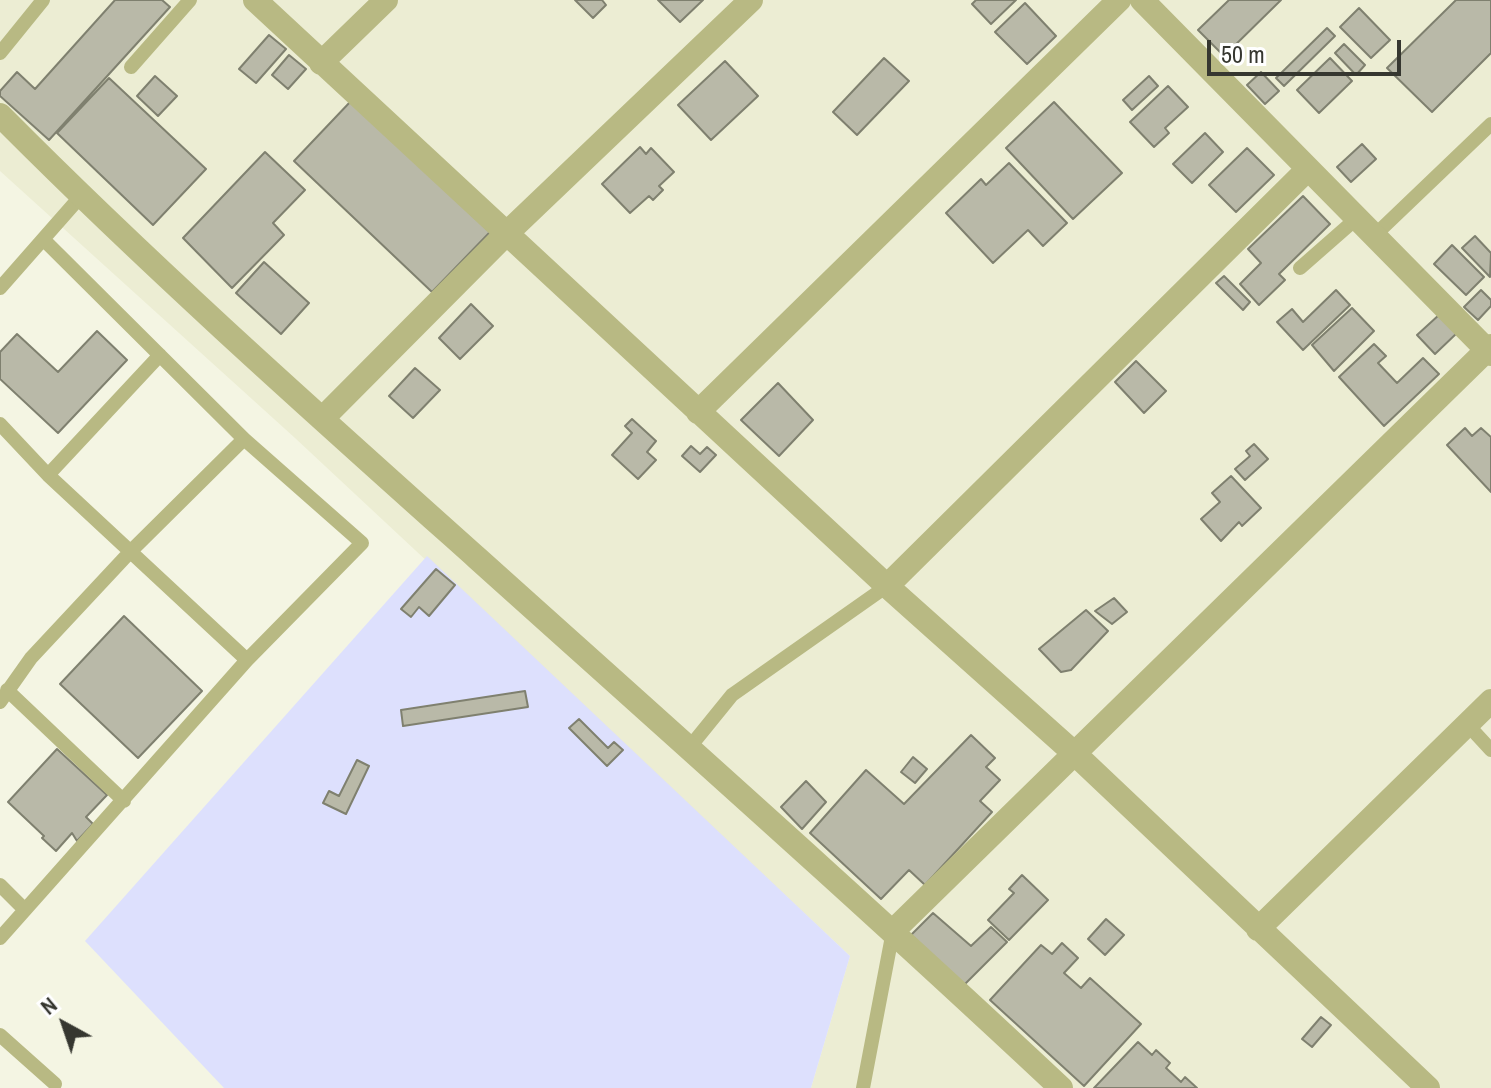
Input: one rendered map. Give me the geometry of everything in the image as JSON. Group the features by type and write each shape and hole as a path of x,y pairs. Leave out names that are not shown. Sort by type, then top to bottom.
{"street":[{"path":"255,0 887,586 1074,753 1428,1088"},
{"path":"321,63 386,0"},
{"path":"322,419 506,234 751,0"},
{"path":"698,412 1119,0"},
{"path":"893,931 1490,350 1142,0"},
{"path":"0,115 81,196 322,419 893,931 1061,1088"},
{"path":"887,586 1308,169"},
{"path":"1258,929 1491,701"}],"lane":[{"path":"0,53 43,0"},
{"path":"131,67 190,0"},
{"path":"1374,236 1491,124"},
{"path":"0,288 81,196"},
{"path":"1300,268 1357,218"},
{"path":"0,938 247,660 362,543 244,439 44,240"},
{"path":"48,475 160,355"},
{"path":"0,424 48,475 247,660"},
{"path":"124,801 4,696 31,658 130,552 244,439"},
{"path":"689,748 732,695 887,586"},
{"path":"1467,724 1491,750"},
{"path":"0,885 25,910"},
{"path":"863,1088 893,931"},
{"path":"0,1035 55,1084"}],"shaded area":[{"path":"0,0 1491,0 1491,1088 811,1088 850,956 295,438 0,171"},
{"path":"427,556 850,956 811,1088 224,1088 85,941"}],"building":[{"path":"115,0 162,0 170,7 49,140 0,96 0,91 17,72 35,89"},
{"path":"575,0 602,0 606,5 593,18"},
{"path":"658,0 703,0 680,22"},
{"path":"976,0 1016,0 991,24 972,4"},
{"path":"1229,0 1281,0 1224,56 1198,30"},
{"path":"1456,0 1491,0 1491,53 1432,112 1387,68"},
{"path":"1025,3 1056,36 1027,64 995,32"},
{"path":"1359,8 1390,40 1371,58 1340,27"},
{"path":"1327,28 1335,36 1284,86 1276,78"},
{"path":"269,35 286,49 256,83 239,69"},
{"path":"1344,44 1365,65 1356,75 1335,53"},
{"path":"289,55 306,69 288,89 272,75"},
{"path":"884,58 909,81 857,135 833,112"},
{"path":"1330,58 1352,81 1319,113 1297,90"},
{"path":"725,61 758,96 711,140 678,105"},
{"path":"1261,72 1279,91 1265,104 1247,85"},
{"path":"155,76 177,96 158,116 137,96"},
{"path":"1149,76 1158,86 1132,110 1123,100"},
{"path":"109,78 206,169 153,225 57,133"},
{"path":"1168,86 1188,107 1165,128 1169,133 1154,147 1130,122"},
{"path":"351,101 490,232 432,292 294,161"},
{"path":"1054,102 1122,173 1073,219 1006,148"},
{"path":"1205,133 1223,152 1192,183 1173,164"},
{"path":"1362,144 1376,159 1351,182 1337,167"},
{"path":"640,147 646,154 651,148 674,172 659,186 663,190 653,200 649,196 630,213 602,184"},
{"path":"1247,148 1274,175 1236,212 1209,185"},
{"path":"265,152 305,190 273,223 284,235 232,288 183,238"},
{"path":"1009,163 1067,223 1043,246 1028,230 993,263 946,213 981,179 986,185"},
{"path":"1303,196 1330,224 1279,274 1285,280 1259,305 1240,284 1261,263 1248,249"},
{"path":"1475,236 1491,253 1490,277 1462,248"},
{"path":"1452,245 1484,277 1466,295 1434,264"},
{"path":"264,262 309,303 281,334 236,293"},
{"path":"1224,276 1250,302 1243,310 1216,283"},
{"path":"1336,290 1350,305 1303,350 1277,322 1292,309 1303,322"},
{"path":"1481,290 1491,300 1491,306 1478,320 1464,307"},
{"path":"471,304 493,326 460,359 439,338"},
{"path":"1352,308 1374,331 1334,371 1312,345"},
{"path":"1440,314 1458,332 1435,354 1417,335"},
{"path":"97,331 127,360 58,433 0,379 0,352 17,334 58,372"},
{"path":"1374,344 1386,356 1378,363 1397,383 1423,358 1439,374 1384,426 1339,377"},
{"path":"1136,361 1166,391 1144,413 1115,382"},
{"path":"415,368 440,390 413,418 389,396"},
{"path":"778,383 813,420 779,456 741,420"},
{"path":"632,419 656,441 647,452 656,460 638,479 612,455 632,433 625,426"},
{"path":"1465,428 1472,436 1481,428 1491,437 1491,492 1447,445"},
{"path":"1254,444 1268,459 1245,480 1235,469 1250,456 1246,451"},
{"path":"691,446 700,454 707,447 716,455 700,472 682,456"},
{"path":"1231,476 1261,508 1242,526 1239,522 1221,541 1201,519 1220,502 1212,493"},
{"path":"436,569 455,585 429,616 419,607 411,617 401,609"},
{"path":"1114,598 1127,612 1112,624 1095,611"},
{"path":"1086,610 1108,631 1071,670 1061,672 1039,649"},
{"path":"124,616 202,691 138,758 60,684"},
{"path":"525,691 528,707 403,726 401,710"},
{"path":"579,719 608,748 614,742 623,750 607,766 569,728"},
{"path":"971,735 995,758 986,767 1000,780 980,801 992,812 925,885 909,870 881,899 810,833 866,770 904,804"},
{"path":"57,749 107,795 86,817 93,824 77,841 72,833 56,851 8,802"},
{"path":"913,757 927,769 915,783 901,772"},
{"path":"357,760 369,766 346,814 323,803 329,791 339,796"},
{"path":"806,781 826,802 802,829 781,807"},
{"path":"1022,875 1048,900 1009,940 988,920 1014,893 1009,889"},
{"path":"933,913 971,946 991,927 1007,942 964,985 911,935"},
{"path":"1106,919 1124,935 1105,955 1088,939"},
{"path":"1062,943 1078,958 1064,973 1081,988 1090,978 1141,1024 1084,1086 990,1000 1041,945 1052,954"},
{"path":"1321,1017 1331,1025 1312,1047 1302,1039"},
{"path":"1138,1042 1152,1055 1156,1050 1170,1063 1166,1068 1181,1082 1185,1077 1197,1088 1094,1088"}]}
